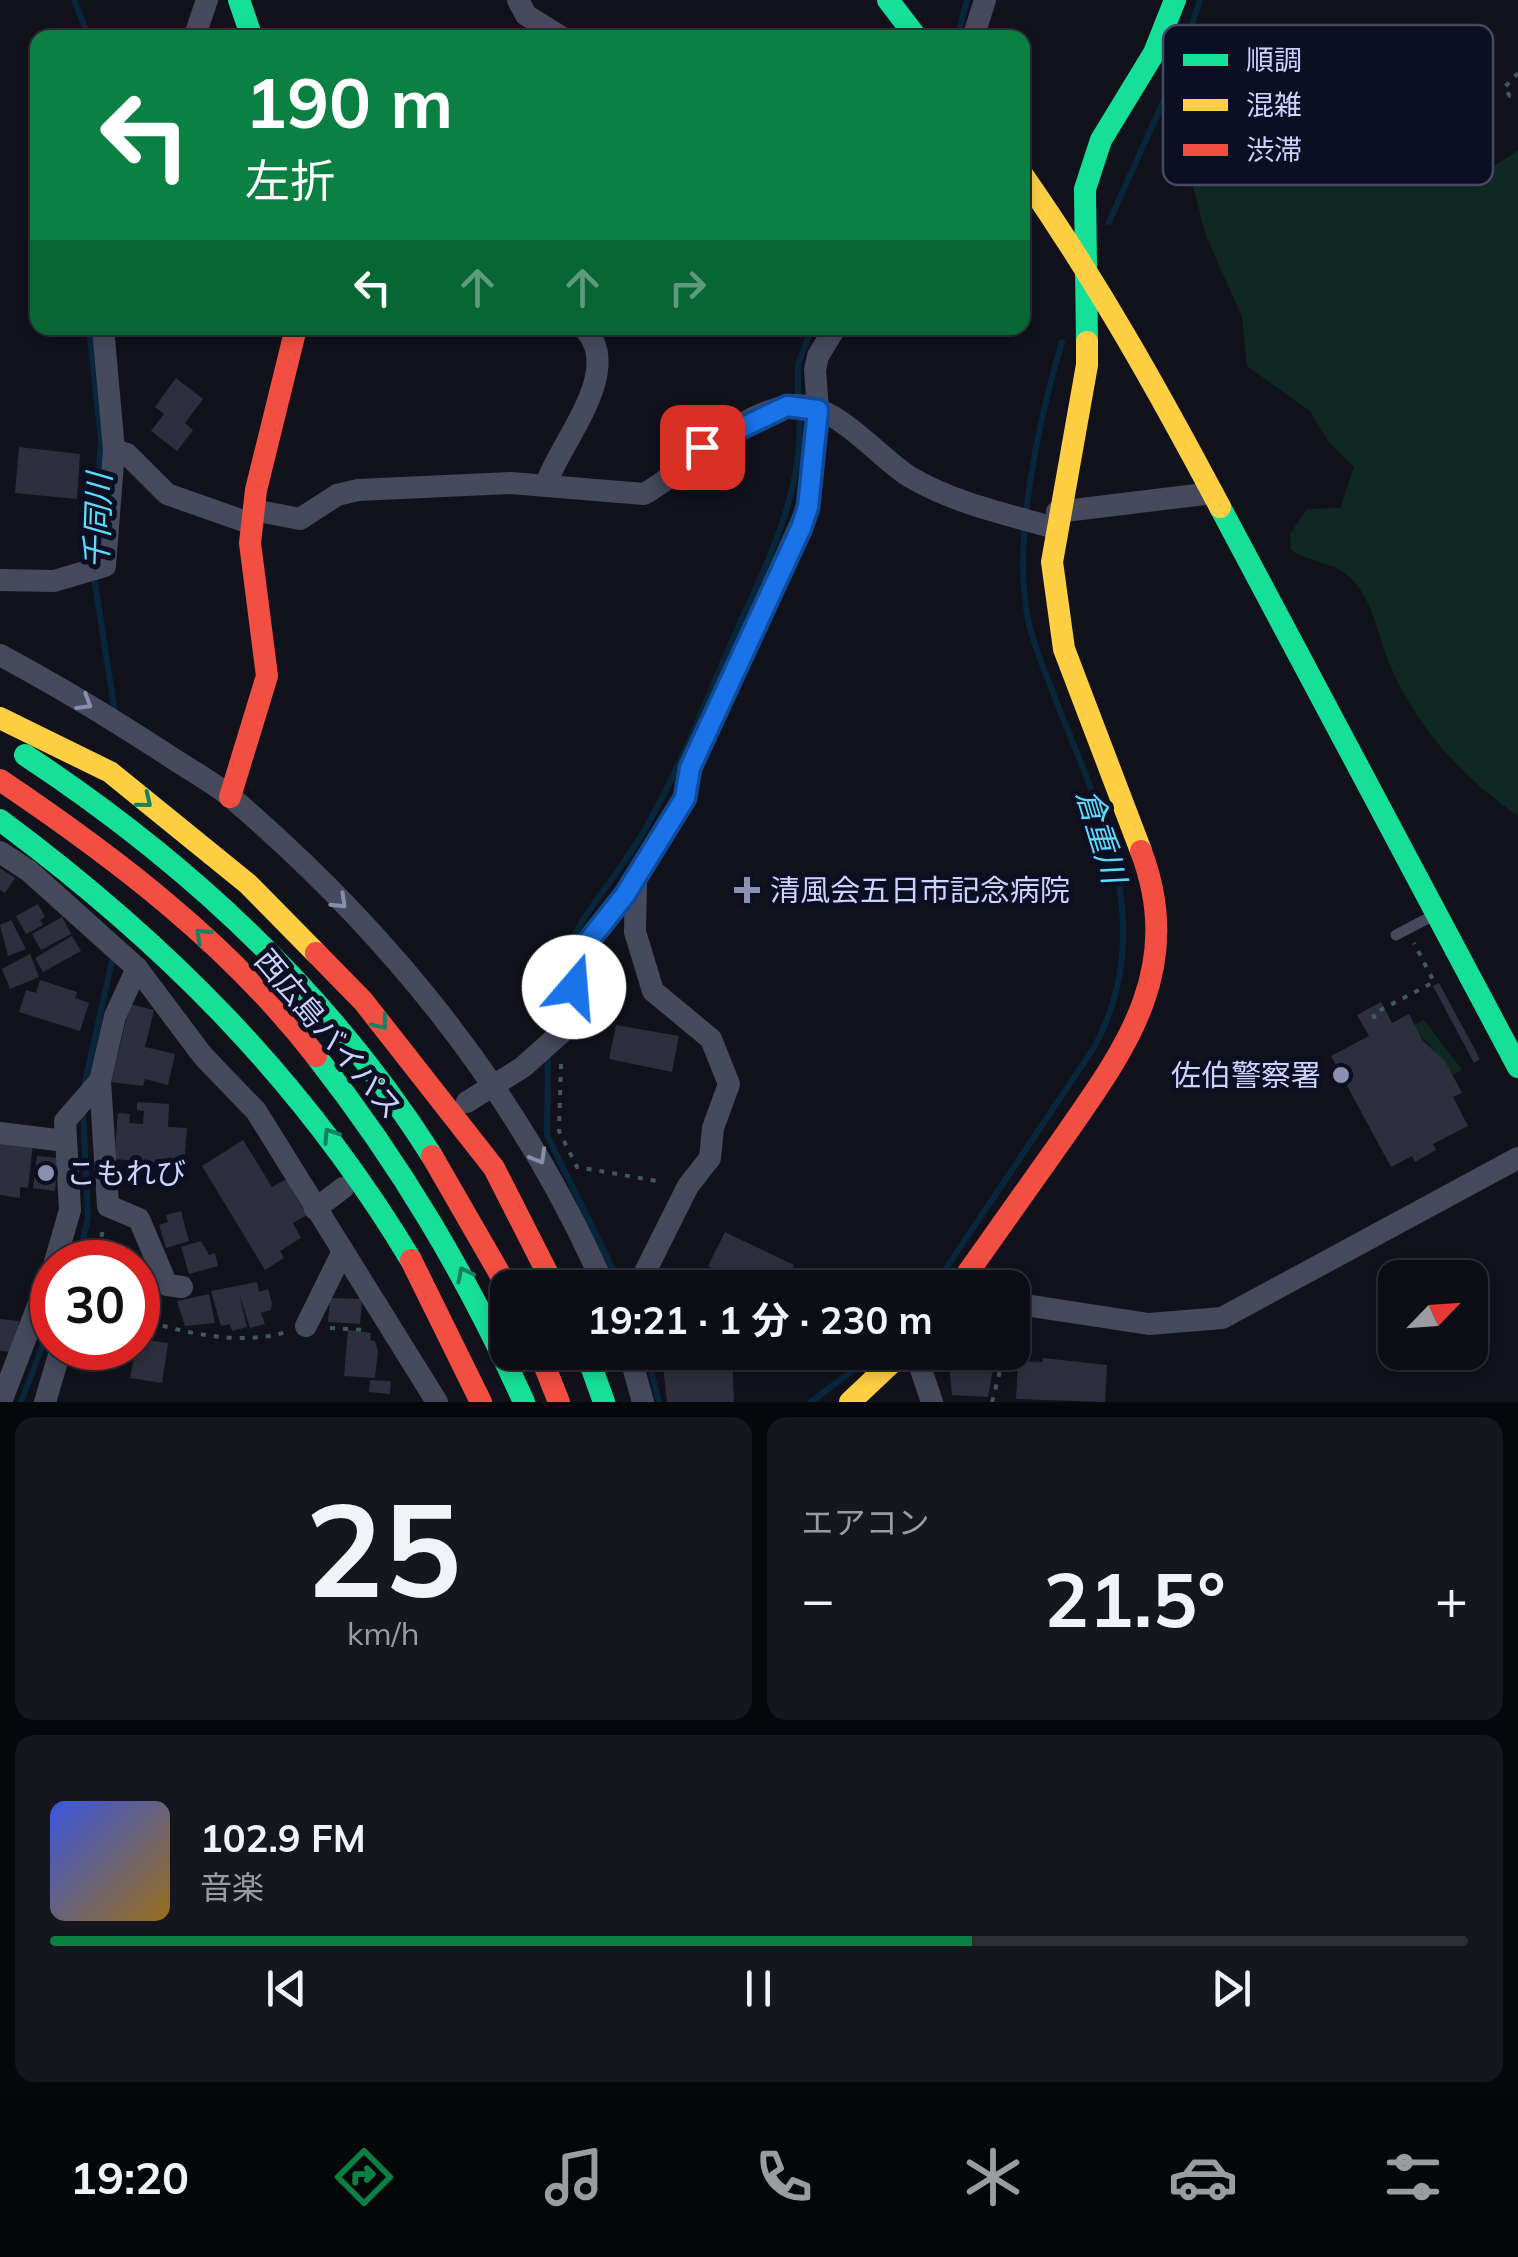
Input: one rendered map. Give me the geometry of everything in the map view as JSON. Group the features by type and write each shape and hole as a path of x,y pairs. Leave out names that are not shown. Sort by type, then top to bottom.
{"main road":[{"path":"239,0 249,30"},
{"path":"888,0 911,30"},
{"path":"1165,25 1175,0"},
{"path":"972,1270 1124,1052 1144,1005 1154,963 1156,918 1148,871 1060,635 1042,520 1087,365 1088,274 1082,214 1092,164 1113,118 1154,53 1163,30"},
{"path":"1030,186 1088,274 1213,493 1518,1068"},
{"path":"230,796 268,676 264,630 249,560 253,516 294,335"},
{"path":"0,718 110,772 248,884 363,1001 494,1168 546,1270"},
{"name":"西広島バイパス","path":"0,740 126,822 201,885 276,960 358,1055 426,1148 497,1270"},
{"name":"西広島バイパス","path":"0,780 116,861 177,911 261,994 329,1072 400,1168 456,1257 524,1402"},
{"path":"0,820 50,855 191,973 312,1107 411,1259 481,1402"},
{"path":"546,1370 559,1402"},
{"path":"592,1370 604,1402"},
{"path":"850,1402 884,1370"}],"street":[{"path":"197,30 208,0"},
{"path":"518,0 526,15 550,30"},
{"path":"976,30 985,0"},
{"path":"0,580 54,581 105,566 114,450 104,335"},
{"path":"546,484 600,368 596,343 590,335"},
{"path":"467,1102 555,1046 583,948 638,876 685,798 690,768 808,507 804,407 818,356 831,335"},
{"path":"804,407 946,496 1042,520 1213,493"},
{"path":"114,450 128,454 167,494 253,516 300,518 337,495 358,490 546,484 644,494 702,447 804,407"},
{"path":"0,655 114,720 230,796 377,938 430,998 493,1084 576,1220 597,1270"},
{"path":"0,852 29,870 137,968 203,1056 256,1111 437,1402"},
{"path":"638,876 635,932 653,991 710,1039 728,1084 713,1128 710,1158 688,1186 646,1270"},
{"path":"137,968 115,1016 96,1084 108,1206 139,1219 167,1284 182,1286"},
{"path":"62,1240 70,1210 66,1122 96,1084"},
{"path":"0,1133 65,1141"},
{"path":"1030,1307 1149,1324 1222,1318 1518,1158"},
{"path":"315,1209 343,1188"},
{"path":"306,1326 343,1251"},
{"path":"1,1402 5,1373 30,1323"},
{"path":"45,1402 55,1370"},
{"path":"634,1370 643,1402"},
{"path":"921,1370 932,1402"}],"lane":[{"path":"1396,935 1436,914"}],"path":[{"path":"1518,72 1504,88 1510,96 1518,94"},
{"path":"1375,1019 1372,1014 1434,982 1414,943 1420,940"},
{"path":"555,1046 558,1131 577,1167 688,1186"},
{"path":"100,1240 108,1206"},
{"path":"160,1325 262,1340 306,1326 365,1330"},
{"path":"992,1402 1000,1370"}],"green space":[{"path":"1518,150 1518,816 1460,768 1414,710 1386,654 1369,605 1356,584 1341,571 1291,550 1290,534 1307,509 1340,508 1354,467 1327,440 1310,411 1247,366 1242,317 1206,236 1193,185 1493,185 1493,167"},
{"path":"1424,1020 1462,1070 1452,1075 1423,1038 1414,1025"}],"building":[{"path":"176,378 203,399 185,423 193,430 177,451 151,431 164,414 155,407"},
{"path":"19,447 80,454 77,499 15,493"},
{"path":"0,868 15,878 5,893 0,890"},
{"path":"38,904 45,917 40,920 43,925 26,934 16,916"},
{"path":"62,917 71,934 41,950 32,934"},
{"path":"11,920 26,949 8,956 0,925"},
{"path":"72,936 81,951 43,972 35,958"},
{"path":"30,954 39,977 10,989 2,969"},
{"path":"40,980 77,992 75,998 89,1003 80,1031 19,1012 26,990 36,993"},
{"path":"1439,983 1480,1059 1474,1063 1433,986"},
{"path":"1381,1002 1392,1023 1409,1014 1423,1041 1445,1061 1462,1093 1453,1097 1468,1126 1433,1144 1436,1150 1415,1162 1412,1156 1391,1167 1331,1056 1369,1036 1357,1015"},
{"path":"130,1004 154,1010 145,1047 175,1054 168,1085 145,1079 143,1086 111,1082"},
{"path":"616,1025 679,1036 672,1072 609,1059"},
{"path":"137,1102 169,1104 168,1127 187,1128 184,1165 114,1159 118,1113 130,1114 129,1123 143,1124 144,1111 137,1110"},
{"path":"0,1140 33,1144 28,1188 20,1187 20,1198 0,1195"},
{"path":"243,1140 272,1187 286,1179 307,1215 293,1223 301,1238 280,1251 284,1258 265,1270 202,1166"},
{"name":"こもれび","path":"37,1156 58,1158 55,1191 33,1188"},
{"path":"181,1211 189,1241 166,1248 159,1225 168,1222 166,1215"},
{"path":"725,1232 794,1265 792,1270 716,1270 708,1266"},
{"path":"201,1241 209,1255 215,1253 218,1266 189,1274 181,1247"},
{"path":"257,1282 259,1292 268,1289 272,1303 271,1310 261,1313 265,1324 250,1328 239,1293 247,1327 232,1331 230,1324 221,1326 211,1291"},
{"path":"209,1294 215,1323 185,1326 177,1301"},
{"path":"330,1298 362,1299 360,1324 328,1322"},
{"path":"0,1319 19,1321 13,1352 0,1351"},
{"path":"348,1330 371,1333 370,1340 375,1341 378,1351 375,1378 344,1376"},
{"path":"160,1342 168,1343 162,1383 130,1378 132,1370 160,1370"},
{"path":"1043,1358 1107,1365 1105,1402 1016,1399 1018,1370 1030,1370 1030,1362 1042,1362"},
{"path":"663,1370 733,1370 734,1402 667,1402"},
{"path":"950,1370 993,1370 988,1397 952,1395"},
{"path":"370,1380 391,1381 390,1394 369,1392"}],"waterway":[{"name":"千同川","path":"74,0 86,30"},
{"path":"959,30 967,0"},
{"name":"倉重川","path":"1192,25 1200,0"},
{"name":"倉重川","path":"1109,222 1163,102"},
{"name":"千同川","path":"90,335 101,441 92,565"},
{"path":"798,398 798,364 809,335"},
{"name":"倉重川","path":"945,1270 1095,1046 1114,1001 1122,956 1123,913 1105,828 1033,639 1024,588 1030,480 1062,342"},
{"path":"548,1034 552,999 569,946 656,810 765,568 795,475 799,411"},
{"name":"千同川","path":"94,577 115,713"},
{"name":"千同川","path":"84,1087 112,961"},
{"path":"548,1052 547,1135 613,1270"},
{"name":"千同川","path":"83,1109 88,1218 83,1240"},
{"name":"千同川","path":"21,1402 33,1370"},
{"path":"651,1370 659,1402"},
{"name":"倉重川","path":"811,1402 853,1370"}],"traffic: fast":[{"path":"239,0 249,30"},
{"path":"888,0 911,30"},
{"path":"1165,25 1175,0"},
{"path":"1087,342 1085,189 1101,140 1154,53 1163,30"},
{"path":"1220,507 1518,1067"},
{"path":"25,755 142,839 250,934 347,1039 432,1156"},
{"path":"0,820 119,916 228,1019 325,1133 411,1260"},
{"path":"316,1056 377,1138 430,1222 479,1309 524,1402"},
{"path":"592,1370 604,1402"}],"traffic: slow":[{"path":"1030,186 1126,338 1220,507"},
{"path":"1087,342 1087,365 1052,562 1064,649 1141,851"},
{"path":"0,718 110,772 248,884 316,953"},
{"path":"850,1402 884,1370"}],"traffic: jam":[{"path":"230,797 267,676 250,543 256,490 294,335"},
{"path":"0,780 128,872 209,940 316,1056"},
{"path":"970,1270 1106,1076 1141,1008 1152,972 1156,934 1153,894 1141,851"},
{"path":"316,953 363,1001 494,1168 546,1270"},
{"path":"432,1156 498,1270"},
{"path":"411,1260 481,1402"},
{"path":"546,1370 559,1402"}],"place":[{"name":"清風会五日市記念病院","path":"747,890"},
{"name":"佐伯警察署","path":"1341,1075"},
{"name":"こもれび","path":"46,1173"}],"route":[{"path":"574,987 583,948 625,895 685,798 690,768 776,574 801,528 808,507 818,410 787,406 702,447"}]}
